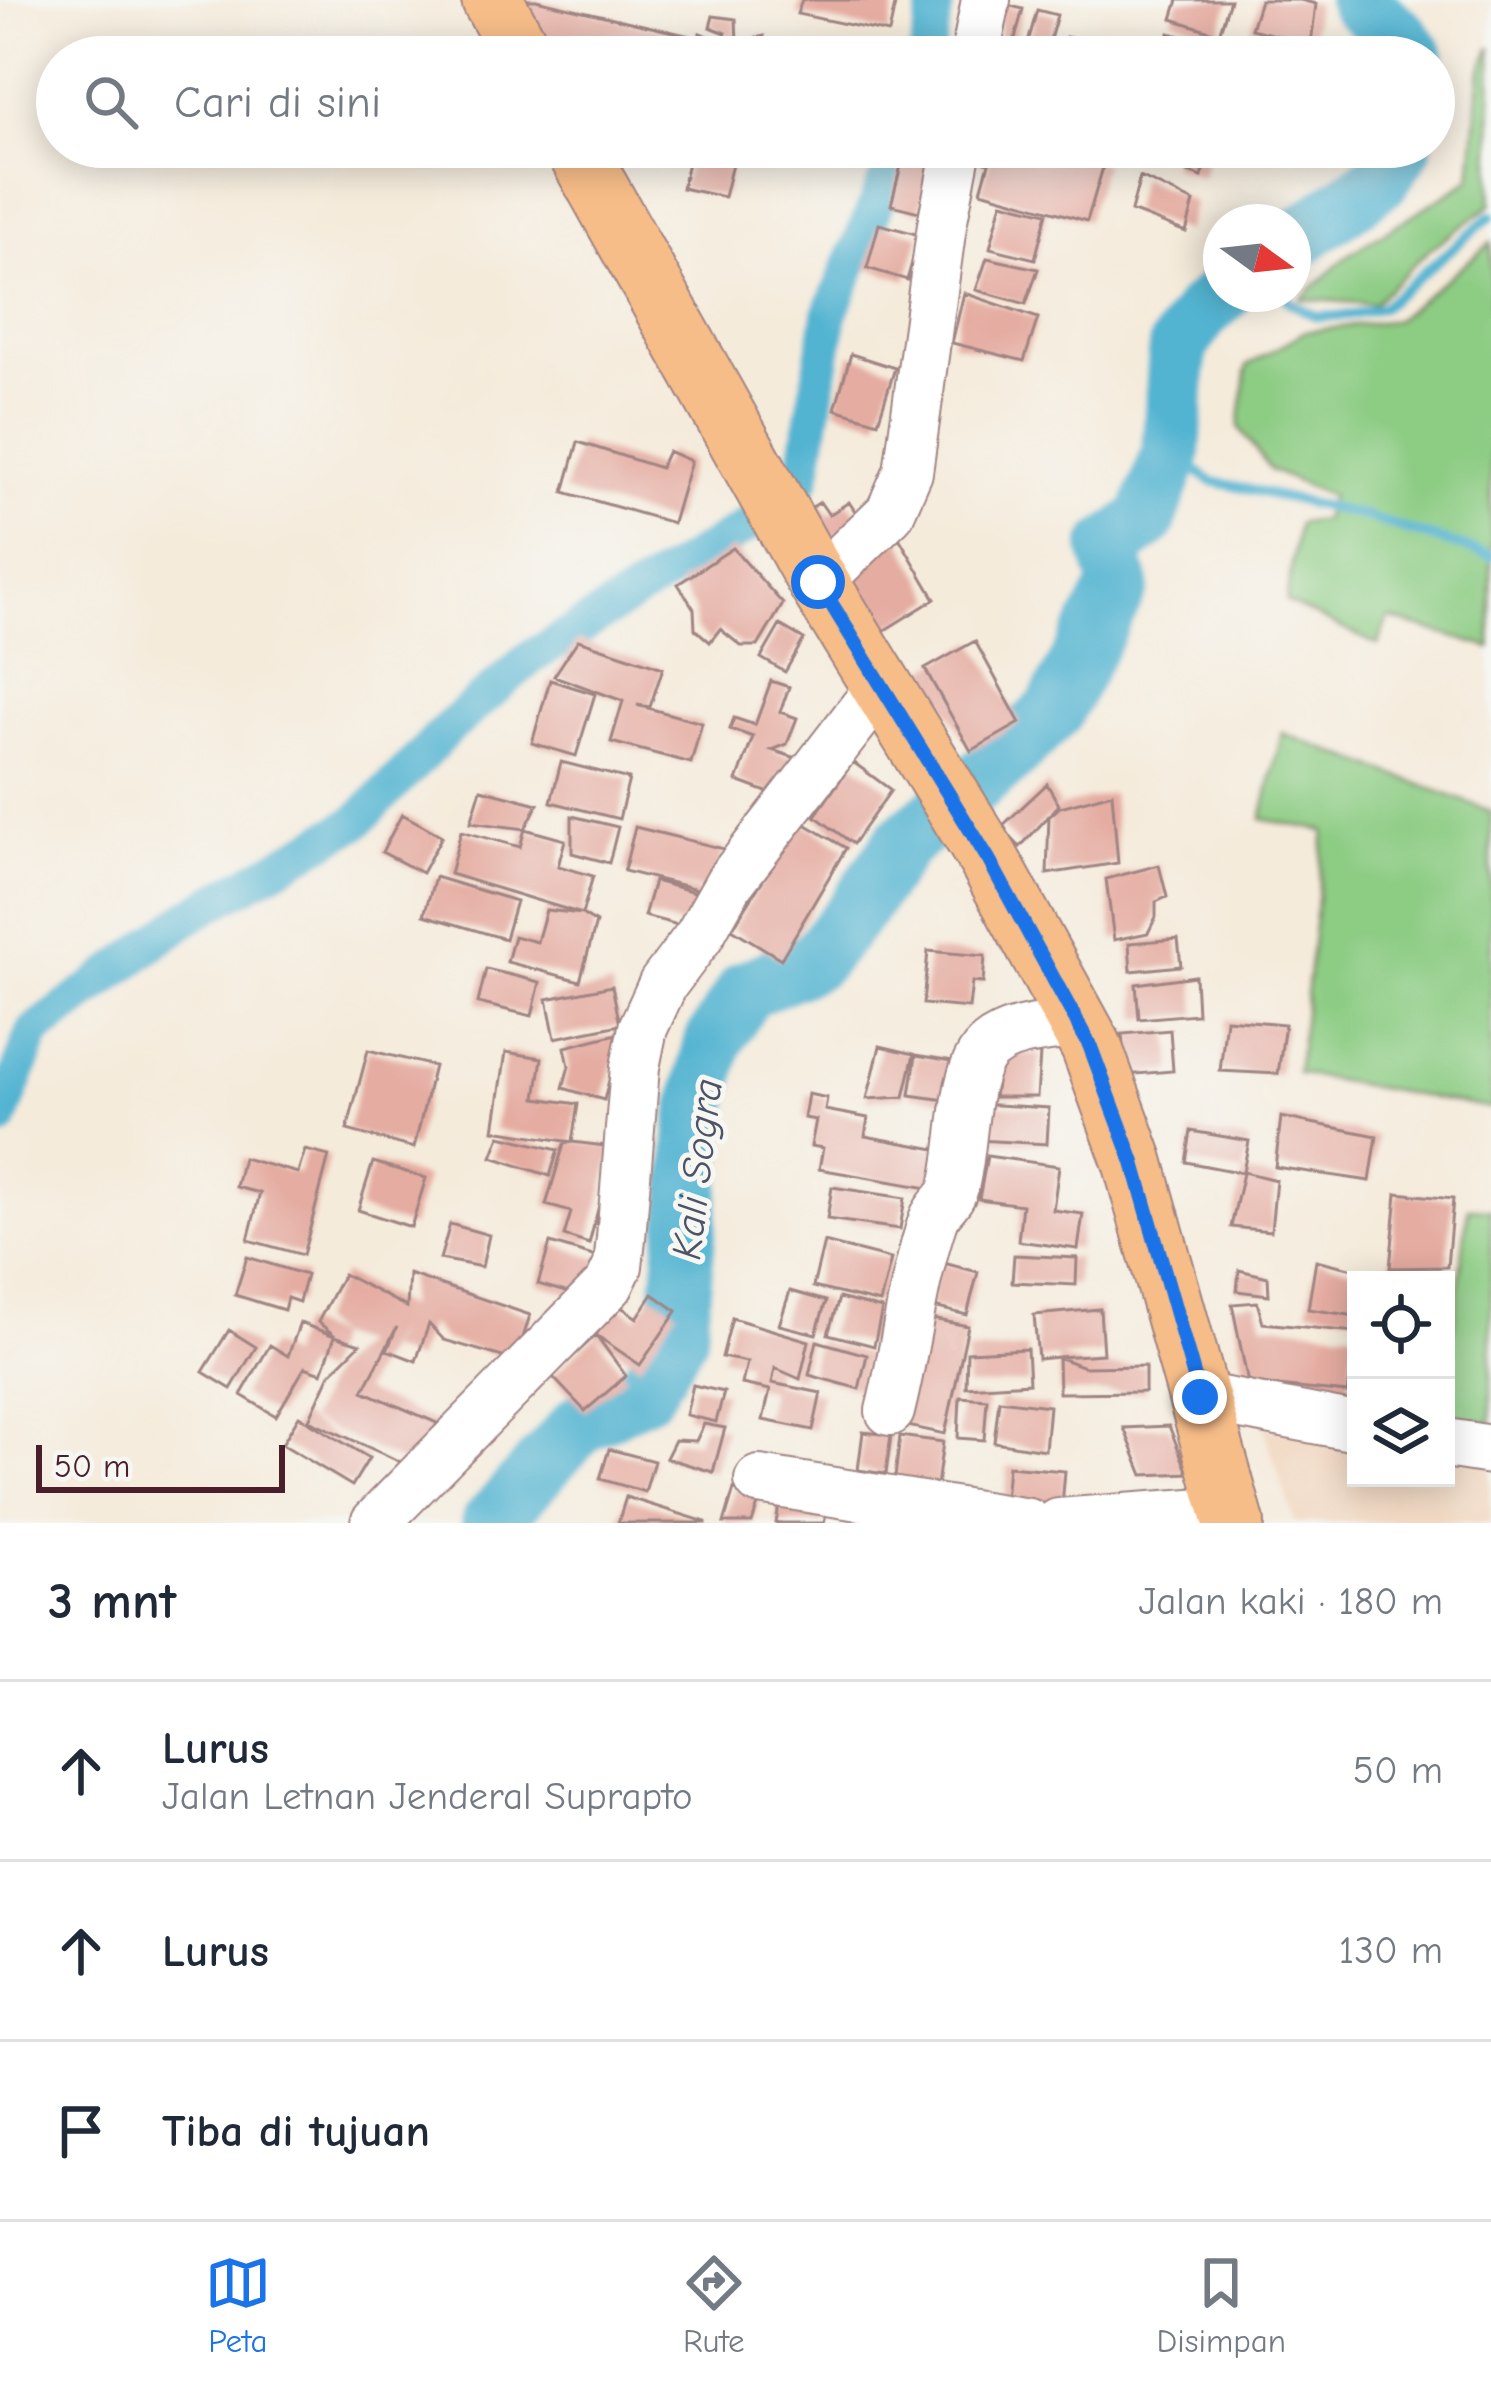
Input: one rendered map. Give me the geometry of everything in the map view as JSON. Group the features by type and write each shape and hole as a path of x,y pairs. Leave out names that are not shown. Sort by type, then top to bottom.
{"main road":[{"path":"492,0 512,36"},
{"path":"587,168 808,564 989,860 1090,1046 1133,1161 1232,1516"}],"street":[{"path":"979,36 986,0"},
{"path":"808,564 890,513 908,472 953,168"},
{"path":"375,1523 609,1286 620,1252 635,1066 644,1028 663,984 699,936 729,883 882,685"},
{"path":"890,1411 935,1214 954,1187 981,1054 1018,1033 1078,1023"},
{"path":"1200,1397 1347,1425"},
{"path":"1455,1444 1491,1450"},
{"path":"759,1480 1028,1523"},
{"path":"1059,1523 1232,1516"}],"shaded area":[{"path":"1263,1427 1347,1440 1347,1487 1455,1487 1455,1457 1491,1463 1491,1523 1295,1523"}],"green space":[{"path":"1491,47 1491,205 1429,250 1373,304 1311,300 1311,290 1351,253 1471,179 1481,69"},
{"path":"1491,243 1491,648 1389,618 1378,645 1286,602 1298,523 1323,520 1330,496 1270,470 1239,427 1247,366 1304,332 1395,320"},
{"path":"1282,733 1491,811 1491,1109 1297,1073 1325,831 1262,819"},
{"path":"1468,1208 1491,1209 1491,1423 1455,1418 1455,1313"}],"building":[{"path":"519,0 690,36 540,36"},
{"path":"802,0 896,0 889,33 797,14"},
{"path":"1178,0 1230,0 1219,34 1172,19"},
{"path":"1260,0 1316,4 1312,36 1279,36 1251,29"},
{"path":"999,3 1023,9 1016,36 1000,36"},
{"path":"1037,10 1057,15 1051,36 1030,36"},
{"path":"713,16 736,19 737,36 725,36 710,27"},
{"path":"687,168 731,168 724,197 682,188"},
{"path":"900,168 930,168 919,212 891,205"},
{"path":"988,168 1103,168 1087,221 981,191"},
{"path":"1177,168 1204,168 1202,177"},
{"path":"1140,177 1194,202 1186,232 1131,211"},
{"path":"1002,202 1047,213 1035,259 990,248"},
{"path":"879,224 920,235 907,280 867,268"},
{"path":"987,258 1038,269 1026,304 976,290"},
{"path":"964,293 1038,318 1024,361 952,343"},
{"path":"851,354 895,368 878,422 835,409"},
{"path":"578,442 660,468 668,451 691,461 673,523 564,492"},
{"path":"820,502 829,515 849,502 860,519 826,542 805,512"},
{"path":"898,536 935,599 880,633 843,569"},
{"path":"733,548 783,604 758,646 741,646 720,629 710,642 695,629 694,609 678,584"},
{"path":"780,625 804,639 785,672 761,658"},
{"path":"578,640 663,668 650,707 637,705 702,723 691,763 611,742 623,701 554,676"},
{"path":"975,641 1020,723 971,751 925,669"},
{"path":"550,680 595,694 576,756 532,743"},
{"path":"771,681 789,687 780,712 797,718 787,744 772,750 802,760 788,800 737,781 753,737 730,729 734,718 755,725"},
{"path":"561,762 629,779 619,819 551,802"},
{"path":"853,762 891,790 853,844 815,816"},
{"path":"1047,784 1059,805 1020,847 1001,827"},
{"path":"481,789 538,804 525,829 471,822"},
{"path":"1112,793 1118,863 1047,874 1049,817 1060,807"},
{"path":"402,814 442,836 422,873 382,852"},
{"path":"572,816 618,827 609,863 572,853"},
{"path":"800,821 846,848 781,959 732,929"},
{"path":"635,827 724,849 713,893 624,871"},
{"path":"525,829 565,840 558,866 593,876 582,914 450,874 461,831 520,847"},
{"path":"1159,865 1167,897 1156,902 1156,917 1148,933 1114,940 1106,879"},
{"path":"435,877 516,901 505,939 424,915"},
{"path":"654,881 710,896 701,931 644,916"},
{"path":"546,910 582,914 596,923 580,981 507,962 514,936 537,942"},
{"path":"1178,939 1181,966 1131,971 1129,943"},
{"path":"928,951 985,956 983,983 972,982 969,1008 923,1004"},
{"path":"486,969 540,982 532,1016 478,1003"},
{"path":"1195,976 1197,1014 1139,1019 1136,984"},
{"path":"612,986 620,1025 555,1038 547,999"},
{"path":"1226,1019 1285,1024 1278,1074 1220,1071"},
{"path":"1170,1030 1173,1071 1125,1075 1122,1034"},
{"path":"629,1031 613,1064 604,1100 563,1088 569,1066 565,1047"},
{"path":"880,1046 914,1054 904,1097 867,1099"},
{"path":"368,1050 434,1066 414,1148 347,1130"},
{"path":"506,1052 542,1058 536,1098 578,1104 572,1142 494,1130"},
{"path":"1000,1054 1040,1054 1037,1097 994,1097"},
{"path":"916,1055 959,1062 953,1101 910,1095"},
{"path":"808,1094 827,1098 825,1110 868,1118 865,1136 952,1152 945,1191 819,1169 823,1148 811,1146 816,1120 804,1118"},
{"path":"979,1104 1049,1108 1047,1144 977,1140"},
{"path":"1281,1117 1377,1136 1370,1181 1275,1167"},
{"path":"1191,1131 1249,1141 1243,1172 1276,1180 1271,1231 1231,1227 1243,1173 1186,1162"},
{"path":"500,1136 558,1150 550,1176 492,1157"},
{"path":"564,1144 614,1147 589,1244 564,1236 571,1212 546,1205"},
{"path":"305,1150 329,1156 303,1255 248,1240 260,1193 236,1187 243,1158 298,1173"},
{"path":"987,1156 1059,1166 1053,1210 1083,1214 1078,1249 1018,1241 1022,1205 979,1199"},
{"path":"373,1162 426,1178 411,1227 358,1210"},
{"path":"832,1187 905,1198 900,1229 827,1219"},
{"path":"1397,1193 1453,1199 1447,1267 1390,1268"},
{"path":"450,1224 489,1235 482,1267 440,1259"},
{"path":"824,1242 891,1259 880,1303 813,1287"},
{"path":"550,1243 613,1262 586,1298 538,1284"},
{"path":"1014,1255 1077,1258 1076,1285 1012,1282"},
{"path":"247,1257 306,1275 299,1302 287,1298 284,1310 235,1295"},
{"path":"1316,1260 1362,1271 1347,1271 1347,1315 1308,1309"},
{"path":"940,1262 978,1272 967,1315 929,1306"},
{"path":"1239,1270 1268,1277 1269,1295 1237,1291"},
{"path":"343,1274 407,1307 409,1274 530,1315 516,1361 444,1340 429,1324 416,1361 387,1350 397,1327 363,1391 437,1423 416,1469 309,1420 330,1374 360,1344 335,1336 318,1322"},
{"path":"790,1291 826,1301 816,1334 779,1325"},
{"path":"653,1294 677,1311 640,1365 596,1335 617,1304 637,1318"},
{"path":"839,1298 882,1309 874,1346 828,1334"},
{"path":"1257,1302 1263,1323 1347,1331 1347,1393 1248,1383 1232,1304"},
{"path":"1100,1309 1103,1354 1038,1359 1034,1315"},
{"path":"732,1318 809,1341 800,1379 775,1368 772,1383 821,1393 813,1430 763,1420 770,1390 742,1384 747,1362 722,1357"},
{"path":"927,1318 968,1326 945,1434 889,1422"},
{"path":"300,1323 335,1336 322,1373 305,1367 276,1416 241,1395 270,1345 288,1356"},
{"path":"229,1330 256,1347 231,1389 203,1372"},
{"path":"596,1335 626,1376 585,1411 552,1376"},
{"path":"817,1341 867,1355 859,1389 809,1375"},
{"path":"1027,1349 1029,1383 966,1387 967,1352"},
{"path":"1058,1357 1084,1367 1145,1366 1145,1392 1059,1393"},
{"path":"693,1385 724,1392 716,1422 686,1415"},
{"path":"960,1397 987,1399 984,1440 958,1438"},
{"path":"999,1400 1049,1406 1045,1450 994,1442"},
{"path":"299,1416 369,1458 352,1486 282,1444"},
{"path":"704,1424 725,1428 713,1472 666,1458 675,1440 696,1441"},
{"path":"1169,1426 1188,1473 1143,1475 1124,1428"},
{"path":"863,1432 891,1435 886,1474 858,1470"},
{"path":"900,1436 943,1442 935,1500 893,1494"},
{"path":"609,1449 654,1461 645,1492 600,1479"},
{"path":"1008,1466 1065,1471 1061,1517 1004,1513"},
{"path":"734,1489 760,1498 752,1523 724,1523"},
{"path":"626,1497 706,1522 706,1523 618,1523"},
{"path":"780,1500 827,1509 824,1523 776,1523"}],"waterway":[{"path":"930,36 937,0"},
{"name":"Kali Sogra","path":"1357,0 1398,36"},
{"path":"0,1120 34,1032 191,915 358,821 451,726 530,658 755,521 803,478 830,314 891,168"},
{"name":"Kali Sogra","path":"1311,229 1380,180 1388,168"},
{"path":"1308,312 1317,317 1353,315 1382,307 1491,216"},
{"name":"Kali Sogra","path":"491,1523 581,1423 644,1391 677,1336 697,1117 713,1043 746,990 815,960 902,844 1004,760 1054,711 1120,584 1109,548 1147,520 1171,454 1178,347 1203,311"},
{"path":"1171,454 1211,481 1360,515 1491,556"}],"route":[{"path":"818,582 989,860 1090,1046 1133,1161 1200,1397"}]}
